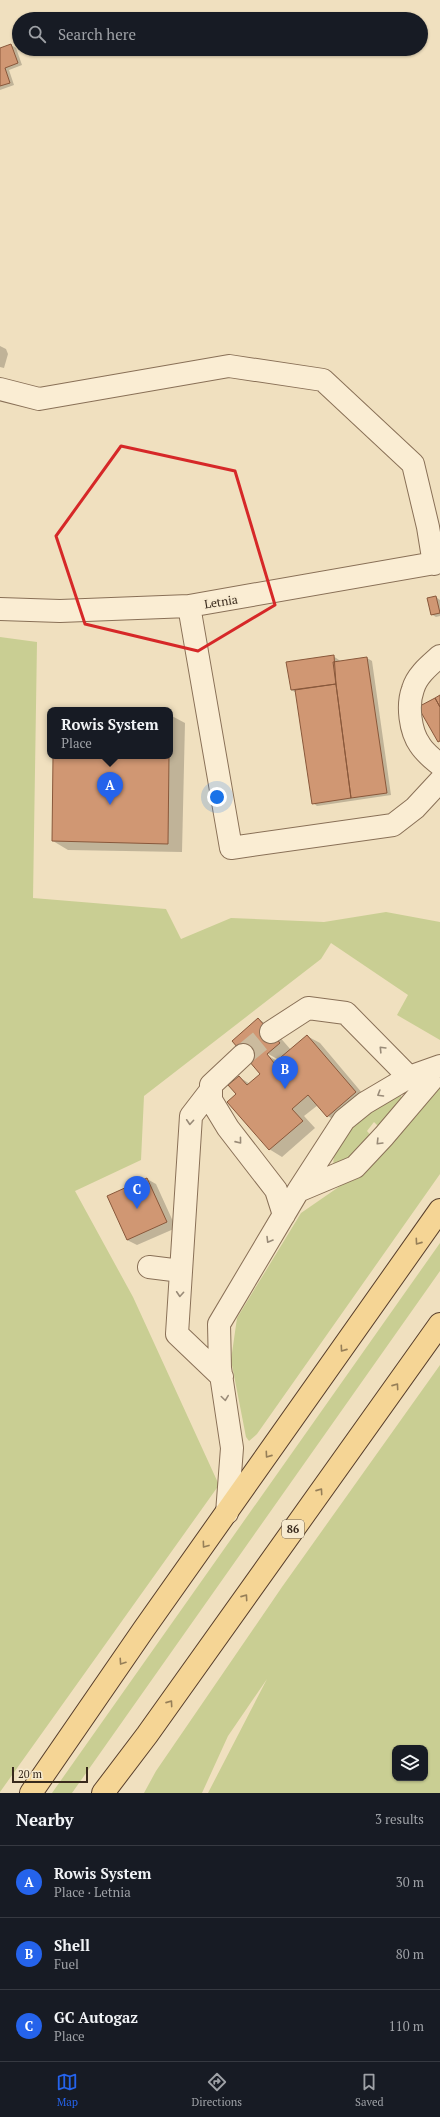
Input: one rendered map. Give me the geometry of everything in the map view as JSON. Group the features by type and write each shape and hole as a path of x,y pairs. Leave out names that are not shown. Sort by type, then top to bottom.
{"main road":[{"path":"31,1793 440,1210"},
{"name":"86","path":"102,1793 147,1735 440,1324"},
{"path":"116,1793 147,1735"}],"street":[{"path":"0,389 39,399 228,366 323,380 413,464 437,563"},
{"name":"Letnia","path":"0,609 67,611 189,606 437,563"},
{"path":"189,606 232,848 393,825 415,808 440,781"},
{"path":"440,656 424,671 413,688 410,704 412,722 419,745 440,765"},
{"path":"271,1032 308,1008 346,1013 409,1077"},
{"path":"243,1055 211,1085 211,1100 228,1128 276,1190 284,1215"},
{"path":"227,1513 232,1448 222,1377 219,1324 298,1191 344,1120 365,1103 409,1077 440,1066"},
{"path":"298,1191 355,1167 398,1121 440,1070"},
{"path":"211,1090 191,1116 177,1334 222,1377"},
{"path":"149,1267 181,1271"}],"highlighted area":[{"path":"121,446 235,471 275,605 198,651 85,624 56,536"}],"green space":[{"path":"0,637 37,642 33,898 166,909 181,939 231,918 324,922 386,912 440,922 440,1040 397,1015 408,995 331,943 321,959 144,1096 141,1160 75,1191 133,1297 219,1485 0,1792"},
{"path":"440,1088 440,1174 257,1434 249,1441 246,1437 231,1360 237,1318 301,1213 359,1173"},
{"path":"400,1095 403,1099 382,1130 374,1122 367,1131 373,1138 347,1164 334,1165 333,1163 336,1152 350,1130 364,1117 381,1105"},
{"path":"440,1243 440,1271 72,1793 52,1793"},
{"path":"440,1365 440,1793 208,1793 267,1679 228,1736 202,1793 144,1793 156,1771 282,1587"}],"building":[{"path":"11,44 12,56 15,56 18,63 5,68 10,83 0,86 0,48"},
{"path":"436,596 440,613 431,615 427,598"},
{"path":"334,655 336,684 291,690 286,662"},
{"path":"367,657 387,793 351,798 333,662"},
{"path":"336,684 351,798 312,804 295,690"},
{"path":"440,695 440,707 435,698"},
{"path":"435,698 440,707 440,741 438,742 418,707"},
{"path":"53,759 169,759 168,844 52,841"},
{"path":"258,1018 280,1043 267,1054 274,1063 307,1035 356,1092 327,1117 308,1095 292,1109 303,1121 269,1150 227,1102 236,1094 228,1085 239,1076 247,1085 260,1074 232,1041"},
{"path":"147,1178 167,1222 127,1240 107,1196"}],"tunnel":[{"path":"243,1055 271,1032"}],"place":[{"name":"Rowis System","path":"110,805"},
{"name":"Shell","path":"285,1089"},
{"name":"GC Autogaz","path":"137,1209"}]}
